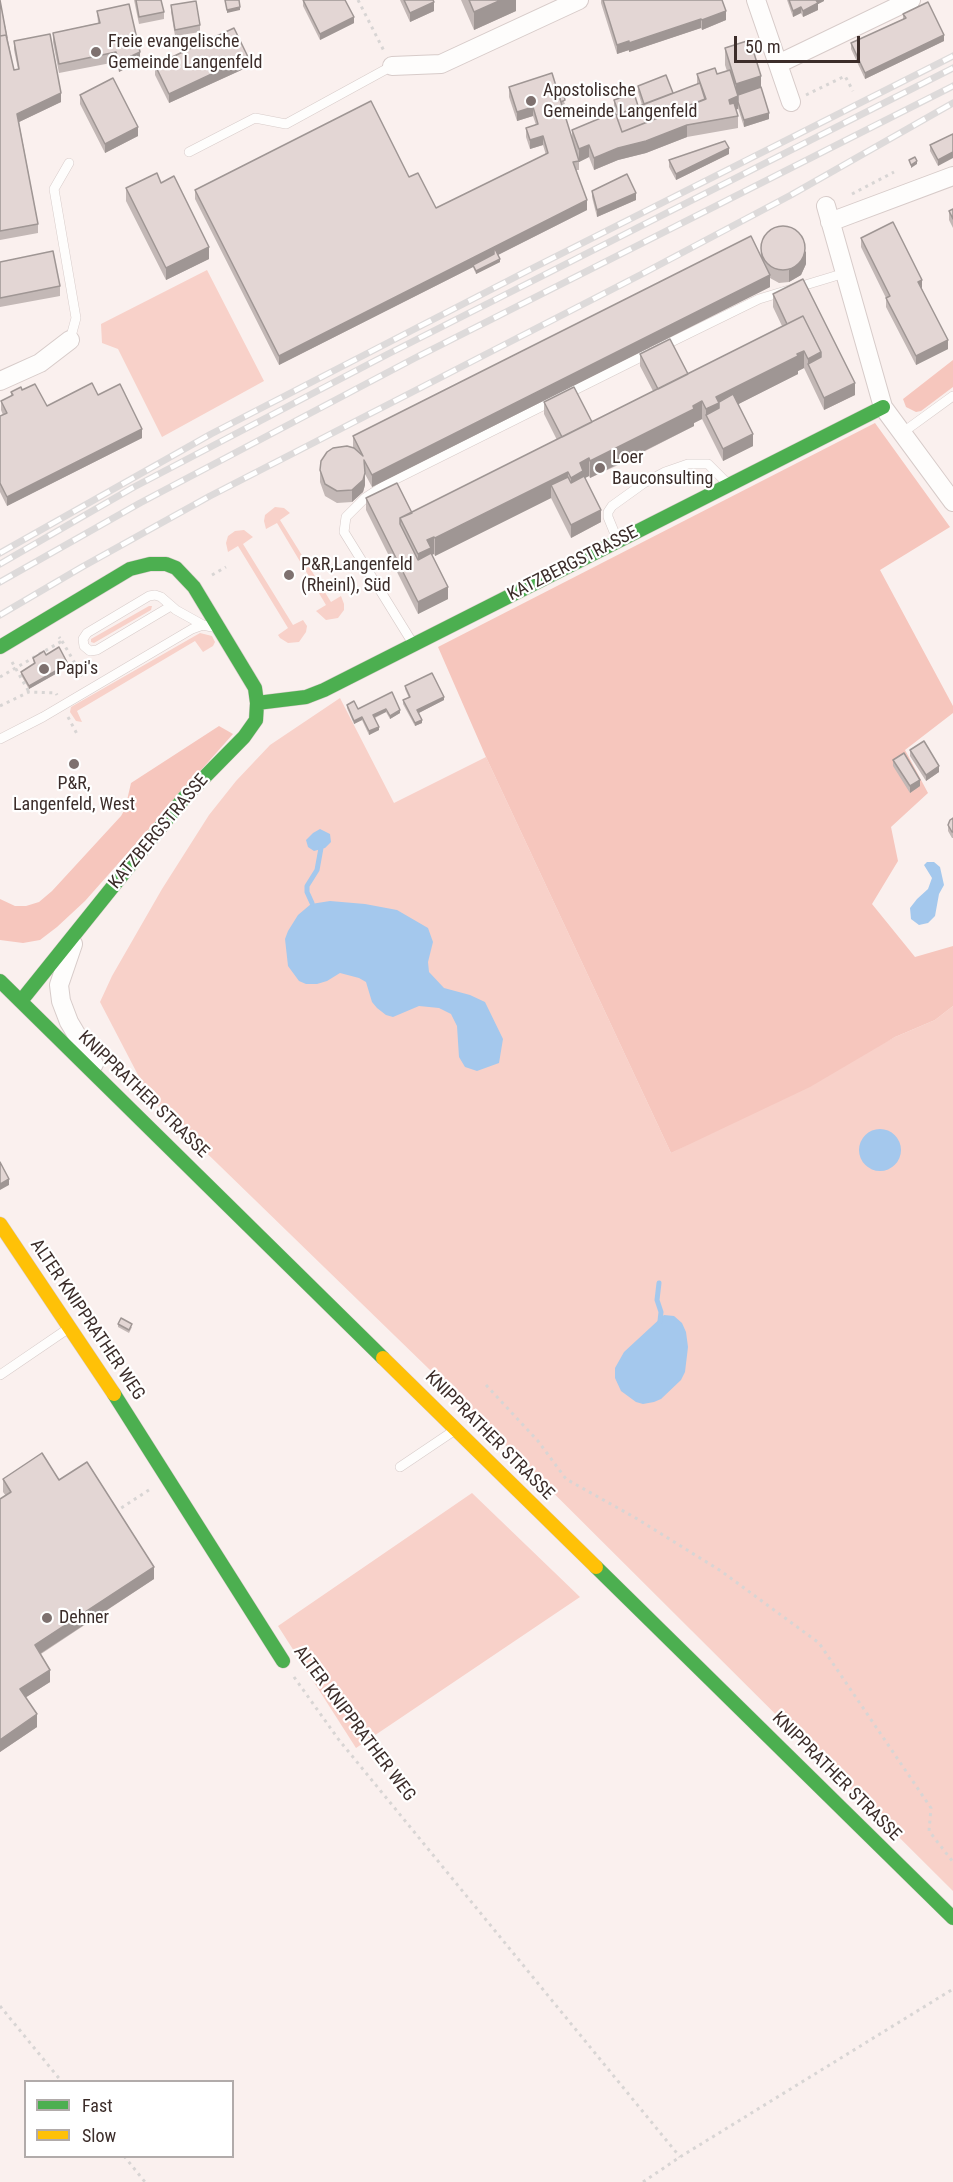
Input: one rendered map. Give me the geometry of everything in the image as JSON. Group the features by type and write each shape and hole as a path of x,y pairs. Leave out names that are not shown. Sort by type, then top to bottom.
{"street":[{"path":"392,66 441,64 579,0"},
{"path":"756,0 778,64 797,99"},
{"path":"778,64 911,0"},
{"path":"953,176 828,214 883,407 953,502"},
{"path":"0,381 40,363 70,340"},
{"name":"KATZBERGSTRASSE","path":"21,1001 184,798 244,737 256,720 257,703 306,697 324,690 883,407"},
{"path":"5,652 130,569 150,564 166,564 176,568 185,576 224,634 255,688 257,703"},
{"name":"KATZBERGSTRASSE","path":"77,932 59,985 61,1001 69,1022 110,1088"},
{"name":"KNIPPRATHER STRASSE","path":"0,981 953,1918"},
{"name":"ALTER KNIPPRATHER WEG","path":"0,1224 70,1326 168,1477 283,1661"}],"lane":[{"path":"189,152 255,118 286,124 392,66"},
{"path":"69,163 54,189 76,318 70,340"},
{"path":"414,645 344,532 346,517 365,498 388,483 759,299 845,273"},
{"path":"902,433 953,396"},
{"path":"618,542 608,512 612,506 644,483 688,464 699,463 708,464 729,485"},
{"path":"171,606 97,650 90,651 84,646 83,639 87,633 149,596 161,597 171,606 203,625 224,634"},
{"path":"0,739 62,706 192,629 203,625"},
{"path":"0,1375 70,1326"},
{"path":"400,1467 457,1429"}],"path":[{"path":"358,0 392,66"},
{"path":"797,99 845,76 853,91"},
{"path":"862,189 894,172"},
{"path":"56,630 83,677"},
{"path":"0,677 62,641"},
{"path":"5,652 29,692"},
{"path":"0,706 29,692 56,693 77,734"},
{"path":"486,1385 538,1442 566,1479 634,1517 721,1571 819,1643 932,1808 929,1831 953,1862"},
{"path":"112,1513 168,1477"},
{"name":"ALTER KNIPPRATHER WEG","path":"283,1661 339,1740 680,2157"},
{"path":"643,2182 953,1989"},
{"path":"0,2006 60,2080"},
{"path":"125,2158 145,2182"}],"shaded area":[{"path":"207,270 264,381 162,437 118,349 102,343 101,324"},
{"path":"953,360 953,387 921,411 916,412 906,407 903,399"},
{"path":"875,423 950,527 880,570 953,706 953,713 905,750 928,793 891,827 898,861 872,904 915,957 953,946 953,1006 935,1020 895,1037 810,1087 671,1153 486,757 438,647"},
{"path":"275,507 284,508 290,513 280,520 331,602 341,596 344,610 338,618 326,620 316,611 326,605 277,523 266,529 265,515"},
{"path":"244,530 253,537 243,544 293,625 303,620 307,626 299,642 288,643 280,638 278,635 288,628 238,546 228,552 226,543 228,536 235,531"},
{"path":"152,606 151,610 94,643 91,642 91,639"},
{"path":"200,633 212,636 215,642 213,646 203,652 195,641 77,711 82,722 76,721 70,712 71,707"},
{"path":"340,698 394,803 486,757 671,1153 895,1037 935,1020 953,1006 953,1891 429,1369 150,1098 100,1002 112,976 162,889 209,815 236,781 270,745"},
{"path":"219,726 233,734 85,901 40,940 23,943 0,940 0,899 15,906 26,906 39,902 52,891 121,816 131,783"},
{"path":"472,1493 580,1597 356,1748 278,1626"}],"water":[{"path":"320,829 330,834 331,842 325,848 314,851 308,847 306,840"},
{"path":"927,862 934,862 940,867 944,885 939,894 935,916 928,923 919,925 911,919 910,908 928,889 932,878 924,865"},
{"path":"330,901 397,910 428,928 433,942 428,962 429,972 444,988 485,1002 503,1039 499,1063 477,1071 465,1067 459,1057 457,1026 451,1014 439,1008 419,1006 393,1017 377,1008 372,1002 366,982 359,978 340,973 317,984 306,984 299,981 288,966 285,939 288,931 298,915 311,904"},
{"path":"880,1129 895,1135 901,1150 895,1165 880,1171 865,1165 859,1150 865,1135"},
{"path":"664,1315 674,1316 682,1323 686,1332 688,1347 685,1372 681,1380 661,1399 643,1404 636,1402 621,1391 615,1378 615,1368 624,1352"}],"building":[{"path":"0,0 7,38 6,35 0,36"},
{"path":"136,0 161,0 164,12 139,17"},
{"path":"225,0 239,0 240,7 227,10"},
{"path":"303,0 345,0 354,17 320,34"},
{"path":"404,0 433,0 434,2 410,13"},
{"path":"469,0 501,0 474,12"},
{"path":"603,0 722,0 726,11 617,45"},
{"path":"789,0 816,0 818,3 803,11 801,7 793,11"},
{"path":"196,1 200,25 175,30 171,5"},
{"path":"928,2 944,35 865,73 851,43 906,18 903,14"},
{"name":"Freie evangelische Gemeinde Langenfeld","path":"129,4 140,52 119,62 116,52 59,64 53,33 100,23 97,11"},
{"path":"234,28 248,57 169,94 155,65"},
{"path":"50,34 61,93 17,114 38,224 0,231 0,36 6,35 14,70 19,69 14,41"},
{"path":"750,40 761,76 736,84 725,48"},
{"path":"715,68 717,74 730,70 738,96 729,100 730,104 734,103 738,116 687,125 594,158 589,145 579,149 572,130 615,112 622,132 706,99 697,74"},
{"path":"552,73 579,161 573,162 587,200 279,356 195,190 371,101 409,177 418,173 436,208 548,153 543,136 530,140 526,128 538,124 533,107 517,112 509,87"},
{"path":"666,75 673,93 644,104 638,86"},
{"path":"113,78 138,127 105,144 80,95"},
{"path":"700,83 705,99 622,132 616,115"},
{"path":"561,87 565,100 561,102 557,88"},
{"path":"761,87 769,113 744,120 738,95"},
{"path":"634,93 638,106 619,114 614,100"},
{"path":"953,134 953,152 938,160 930,145"},
{"path":"725,141 729,148 676,174 669,160"},
{"path":"915,157 917,161 911,165 909,160"},
{"path":"157,173 161,183 174,176 209,247 166,268 126,188"},
{"path":"627,174 636,193 597,210 592,191"},
{"path":"893,222 922,280 918,282 948,340 916,356 886,298 890,296 861,238"},
{"path":"783,226 792,227 799,232 804,239 804,257 799,264 792,269 783,270 774,269 767,264 762,257 761,248 762,239 767,232 774,227"},
{"path":"751,236 770,275 372,475 364,460 363,480 352,490 337,491 325,484 320,470 321,461 327,452 333,448 347,446 354,448 363,456 353,436"},
{"path":"494,247 500,259 476,271 473,265 494,254"},
{"path":"53,251 60,286 0,298 0,262"},
{"path":"803,279 855,383 824,398 808,364 821,357 821,352 803,316 787,324 773,294"},
{"path":"803,316 821,352 808,359 804,351 797,354 798,356 716,397 719,403 706,409 702,401 693,406 694,409 590,461 589,458 580,463 583,471 571,478 568,472 427,540 431,548 418,554 400,518"},
{"path":"670,339 688,374 658,389 640,354"},
{"path":"92,383 98,395 120,384 142,429 7,497 0,483 0,416 7,413 1,401 13,395 11,392 21,387 22,390 35,384 47,406"},
{"path":"574,387 592,422 562,437 544,402"},
{"path":"733,394 753,434 723,449 706,415 719,408 719,402"},
{"path":"584,476 601,510 571,525 551,485 568,477 571,483"},
{"path":"397,483 412,513 400,518 400,524 418,560 431,553 448,587 418,602 366,498"},
{"path":"59,647 68,664 29,686 21,672 35,663 33,658 44,651 46,655"},
{"path":"432,673 444,697 417,710 422,720 415,723 403,700 410,697 405,686"},
{"path":"392,692 400,710 390,716 386,709 373,715 379,727 369,731 362,717 354,721 347,705 354,701 358,709"},
{"path":"924,741 939,766 926,775 910,750"},
{"path":"904,753 920,780 910,786 893,760"},
{"path":"953,818 953,832 952,832 948,825"},
{"path":"0,1162 9,1179 0,1184"},
{"path":"121,1318 132,1324 129,1330 118,1324"},
{"name":"Dehner","path":"42,1453 59,1480 87,1462 154,1567 35,1645 50,1670 20,1689 37,1714 0,1740 0,1499 11,1492 3,1479"}],"waterway":[{"path":"312,903 307,886 317,870 321,848"},
{"path":"659,1283 657,1300 661,1312 660,1321"}],"railway":[{"path":"0,553 211,434 953,56"},
{"path":"0,564 134,487 388,354 953,68"},
{"path":"0,582 140,503 415,358 953,86"},
{"path":"0,615 210,496 642,274 791,195 953,103"}],"traffic: fast":[{"path":"257,703 306,697 324,690 883,407"},
{"path":"0,647 130,569 150,564 166,564 176,568 194,587 255,688 257,703 256,720 244,737 184,798 21,1001"},
{"path":"0,981 383,1358"},
{"path":"114,1394 283,1661"},
{"path":"596,1567 953,1918"}],"traffic: slow":[{"path":"0,1224 114,1394"},
{"path":"383,1358 596,1567"}],"place":[{"name":"Freie evangelische Gemeinde Langenfeld","path":"96,52"},
{"name":"Apostolische Gemeinde Langenfeld","path":"531,101"},
{"name":"Loer Bauconsulting","path":"600,468"},
{"name":"P&R,Langenfeld (Rheinl), Süd","path":"289,575"},
{"name":"Papi's","path":"44,669"},
{"name":"P&R, Langenfeld, West","path":"74,764"},
{"name":"Dehner","path":"47,1618"}]}
